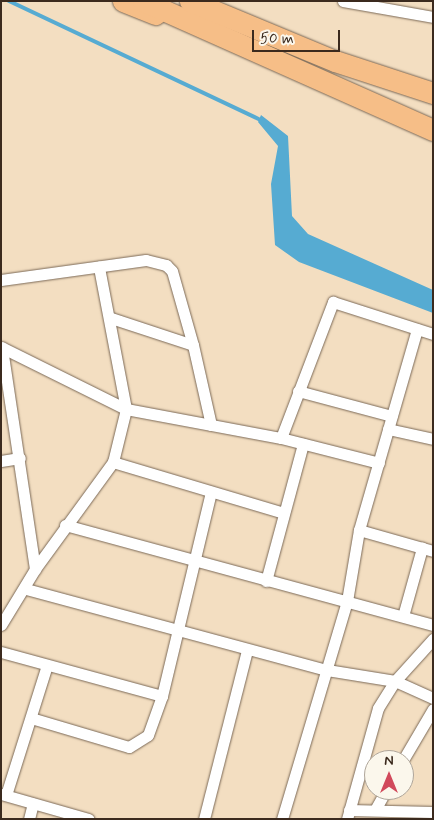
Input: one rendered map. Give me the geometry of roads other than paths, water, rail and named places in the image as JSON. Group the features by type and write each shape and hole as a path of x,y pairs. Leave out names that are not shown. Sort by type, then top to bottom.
{"highway":[{"path":"123,1 255,53"},
{"path":"143,1 255,53 433,130"},
{"path":"190,1 335,61 433,94"},
{"path":"202,1 247,25"}],"street":[{"path":"343,1 402,5 433,17"},
{"path":"1,280 146,260 166,265 172,271 193,345 211,425"},
{"path":"1,625 26,589 35,569 65,525 113,462 126,409 111,318 99,267"},
{"path":"281,438 333,302 433,334"},
{"path":"111,318 193,345"},
{"path":"282,819 347,602 359,530 417,329"},
{"path":"1,347 126,409 281,438 379,463"},
{"path":"1,347 20,458 35,569"},
{"path":"298,391 392,416"},
{"path":"388,429 433,439"},
{"path":"266,580 303,444"},
{"path":"1,461 20,458"},
{"path":"113,462 284,513"},
{"path":"31,718 129,747 148,735 162,696 179,632 211,492"},
{"path":"65,525 195,562 403,616 433,626"},
{"path":"359,530 428,549 403,616"},
{"path":"26,589 179,632 327,670 395,680 433,698"},
{"path":"433,638 395,680 370,724 348,814 374,810 433,812"},
{"path":"204,819 247,650"},
{"path":"1,652 162,696"},
{"path":"47,664 31,718 4,795 89,819"},
{"path":"409,750 433,709"},
{"path":"374,810 380,800"},
{"path":"29,819 33,803"}],"water":[{"path":"261,115 288,136 292,216 308,234 433,290 433,313 299,262 275,245 271,184 278,146 258,122"}],"waterway":[{"path":"9,1 259,119"}]}
